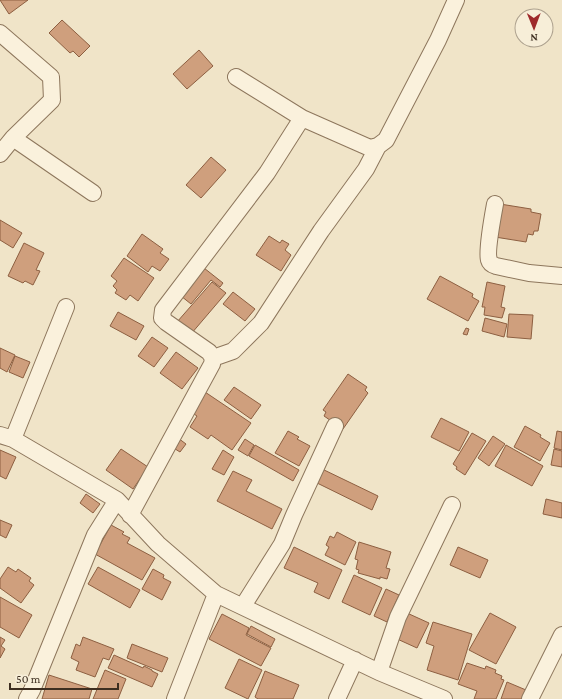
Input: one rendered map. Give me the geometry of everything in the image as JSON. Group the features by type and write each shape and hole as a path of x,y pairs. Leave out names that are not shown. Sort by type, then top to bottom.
{"street":[{"path":"236,77 302,118 370,148 378,146 386,140 438,40 456,0"},
{"path":"0,33 51,77 52,100 13,138 0,154"},
{"path":"130,515 212,364 213,358 210,352 166,322 162,318 163,310 267,172 302,118"},
{"path":"13,138 93,193"},
{"path":"213,358 233,351 261,323 321,231 366,169 378,146"},
{"path":"494,204 488,260 491,264 529,273 562,276"},
{"path":"66,307 6,437 117,500 158,544 216,594 379,672 444,699"},
{"path":"243,606 282,544 335,426"},
{"path":"27,699 95,535 117,500"},
{"path":"379,672 398,617 452,505"},
{"path":"175,699 216,594"},
{"path":"530,699 562,636"},
{"path":"338,699 356,660"}],"building":[{"path":"0,0 28,0 9,14"},
{"path":"62,20 90,46 79,57 73,51 70,53 49,33"},
{"path":"199,50 213,66 187,89 173,74"},
{"path":"211,157 226,170 201,198 186,185"},
{"path":"500,204 531,209 531,212 541,214 538,231 534,231 533,235 528,234 526,242 495,237"},
{"path":"0,220 22,233 13,248 0,240"},
{"path":"142,234 163,249 160,253 169,259 160,271 152,266 148,272 127,256"},
{"path":"269,236 280,243 282,240 289,244 285,250 291,255 281,271 256,255"},
{"path":"24,243 44,253 36,270 40,271 33,285 25,281 23,283 8,276"},
{"path":"124,258 154,278 138,301 130,295 126,300 115,293 117,290 113,286 117,281 111,276"},
{"path":"204,268 223,283 220,287 211,280 191,304 181,296"},
{"path":"440,276 473,294 472,297 479,301 468,321 427,299"},
{"path":"212,282 226,293 191,334 177,322"},
{"path":"487,282 505,286 501,307 505,308 502,318 484,315 485,307 482,307"},
{"path":"233,292 255,309 245,321 223,304"},
{"path":"118,312 144,326 136,340 110,326"},
{"path":"509,314 533,315 531,339 507,337"},
{"path":"485,318 507,324 504,337 482,331"},
{"path":"466,328 469,329 467,335 463,334"},
{"path":"152,337 168,348 154,367 138,356"},
{"path":"0,348 15,355 7,372 0,368"},
{"path":"176,352 198,368 182,389 160,373"},
{"path":"15,356 30,362 23,378 9,372"},
{"path":"348,374 367,387 365,390 368,393 343,429 324,416 326,412 323,410"},
{"path":"234,387 261,405 251,419 224,400"},
{"path":"205,392 251,423 232,450 211,435 208,439 190,427 197,416 191,412"},
{"path":"441,418 469,432 459,451 431,437"},
{"path":"525,426 541,435 540,437 550,443 540,461 514,447"},
{"path":"288,431 299,437 297,439 310,446 299,466 275,453"},
{"path":"557,431 562,432 562,450 554,448"},
{"path":"472,433 486,441 465,475 456,469 457,467 453,464"},
{"path":"493,436 505,444 489,466 478,458"},
{"path":"178,438 186,444 180,452 172,447"},
{"path":"245,439 254,445 248,456 238,450"},
{"path":"255,445 299,470 293,481 249,456"},
{"path":"506,445 543,466 532,486 495,466"},
{"path":"121,449 148,467 133,489 106,470"},
{"path":"554,449 562,451 562,467 551,465"},
{"path":"0,450 16,457 6,479 0,476"},
{"path":"223,450 234,457 224,475 212,469"},
{"path":"320,468 378,496 372,510 313,481"},
{"path":"233,471 252,480 246,491 282,509 272,529 217,501"},
{"path":"86,494 100,504 93,513 80,503"},
{"path":"546,499 562,503 562,518 543,514"},
{"path":"0,520 12,525 6,538 0,535"},
{"path":"111,525 124,532 122,534 130,538 127,543 155,558 142,580 95,554"},
{"path":"337,532 356,542 345,565 325,555 329,547 326,545 330,536 334,538"},
{"path":"359,542 391,552 386,568 390,569 387,579 380,577 380,579 358,573 359,570 356,569 358,560 355,559"},
{"path":"294,547 342,570 329,599 314,592 318,583 284,568"},
{"path":"458,547 488,560 480,578 450,565"},
{"path":"8,567 16,572 18,569 31,578 29,581 34,585 21,603 0,588 0,579"},
{"path":"98,567 140,590 130,608 88,584"},
{"path":"153,569 164,575 163,578 171,582 162,600 142,589"},
{"path":"354,575 382,588 370,615 342,602"},
{"path":"386,589 399,595 387,622 374,616"},
{"path":"0,597 32,615 19,638 0,627"},
{"path":"407,613 429,623 417,648 395,638"},
{"path":"490,613 516,627 496,664 469,650"},
{"path":"222,614 249,628 246,635 271,648 261,666 209,639"},
{"path":"433,622 472,634 458,680 427,670 434,646 426,643"},
{"path":"251,626 275,639 271,647 247,634"},
{"path":"0,637 5,640 1,646 5,649 0,658"},
{"path":"83,637 114,649 109,660 103,658 95,677 76,670 79,662 71,658 76,644 80,646"},
{"path":"132,644 168,658 162,672 127,658"},
{"path":"114,655 143,668 144,666 158,674 152,687 108,668"},
{"path":"239,659 262,670 248,699 225,688"},
{"path":"467,663 485,669 486,666 496,670 495,673 502,676 501,679 504,680 496,699 474,699 477,691 458,684"},
{"path":"105,670 126,679 118,699 93,699"},
{"path":"265,671 299,685 293,699 258,699 255,697"},
{"path":"49,675 92,689 89,699 42,699"},
{"path":"507,682 526,690 523,699 501,699"}]}
